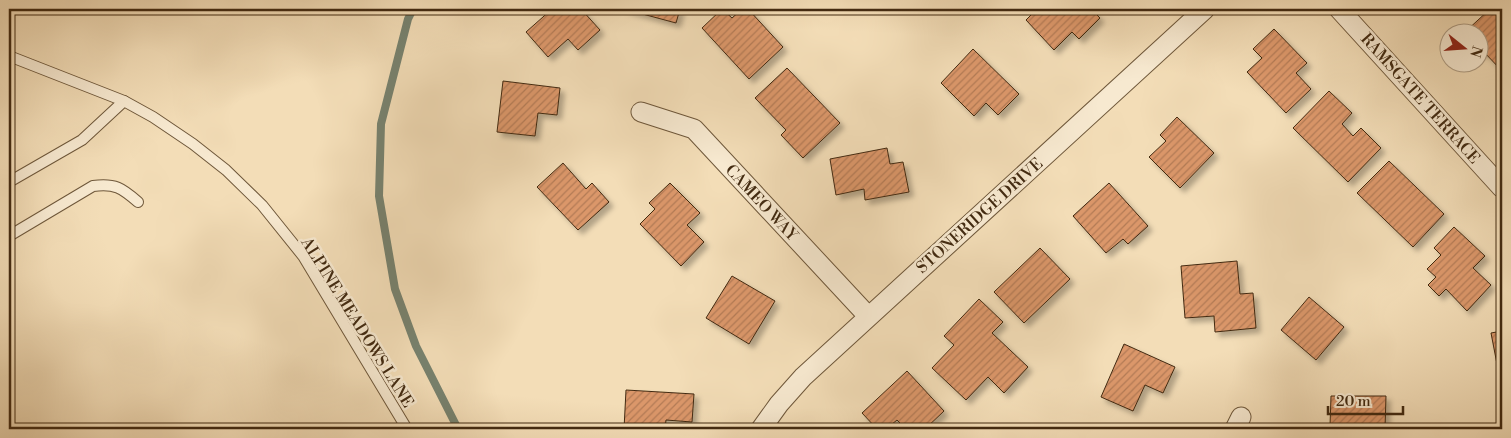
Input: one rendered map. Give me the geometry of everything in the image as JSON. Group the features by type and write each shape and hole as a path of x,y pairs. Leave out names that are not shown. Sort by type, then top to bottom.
{"street":[{"name":"STONERIDGE DRIVE","path":"761,429 803,376 1205,9"},
{"name":"RAMSGATE TERRACE","path":"1339,9 1502,188"},
{"name":"CAMEO WAY","path":"641,112 694,129 868,316"}],"lane":[{"name":"ALPINE MEADOWS LANE","path":"9,56 124,101 153,117 193,144 226,170 262,205 303,256 407,429"},
{"path":"9,182 82,140 124,101"},
{"path":"9,236 92,186 106,184 124,190 138,202"}],"building":[{"path":"552,9 581,9 600,30 578,50 568,39 548,57 526,32"},
{"path":"624,9 680,9 676,23"},
{"path":"722,9 732,18 742,9 748,9 783,47 749,79 702,28"},
{"path":"1037,9 1091,9 1100,18 1079,39 1072,32 1054,50 1026,20"},
{"path":"1490,9 1500,9 1502,11 1502,71 1488,56 1488,22 1476,22"},
{"path":"1274,29 1307,63 1296,73 1311,89 1286,113 1247,72 1262,58 1253,49"},
{"path":"973,49 1019,94 998,115 986,103 974,116 941,83"},
{"path":"787,68 840,123 803,158 781,135 786,130 755,98"},
{"path":"503,81 560,88 557,115 538,113 535,136 497,132"},
{"path":"1329,91 1352,113 1342,124 1353,136 1361,128 1381,148 1348,182 1293,128"},
{"path":"1177,117 1214,153 1180,188 1149,157 1166,141 1160,135"},
{"path":"887,148 890,164 903,162 909,192 865,200 864,189 836,195 830,159"},
{"path":"1389,161 1444,214 1413,247 1357,193"},
{"path":"563,163 586,189 592,183 609,202 578,230 537,187"},
{"path":"670,183 700,213 687,225 704,242 681,266 640,224 655,209 649,203"},
{"path":"1109,183 1148,226 1128,244 1123,239 1106,253 1073,216"},
{"path":"1454,227 1485,256 1473,268 1491,285 1467,311 1446,289 1439,296 1428,285 1436,277 1427,269 1441,255 1434,248"},
{"path":"1040,248 1070,279 1024,323 994,292"},
{"path":"1237,261 1240,294 1253,293 1256,328 1215,332 1214,316 1185,318 1181,266"},
{"path":"732,276 775,301 749,344 706,318"},
{"path":"1309,297 1344,327 1316,360 1281,330"},
{"path":"979,299 1003,322 992,333 1028,367 1004,393 988,377 966,400 932,368 954,345 944,336"},
{"path":"1502,331 1502,390 1491,333"},
{"path":"1124,344 1175,367 1163,393 1145,385 1133,411 1101,397"},
{"path":"907,371 944,411 925,429 906,429 897,420 886,429 877,429 862,413"},
{"path":"626,390 694,394 692,422 666,420 665,429 624,429"},
{"path":"1331,396 1386,396 1385,429 1348,429 1348,426 1330,426"}],"waterway":[{"path":"413,9 408,19 381,124 379,196 395,289 416,346 458,429"}]}
